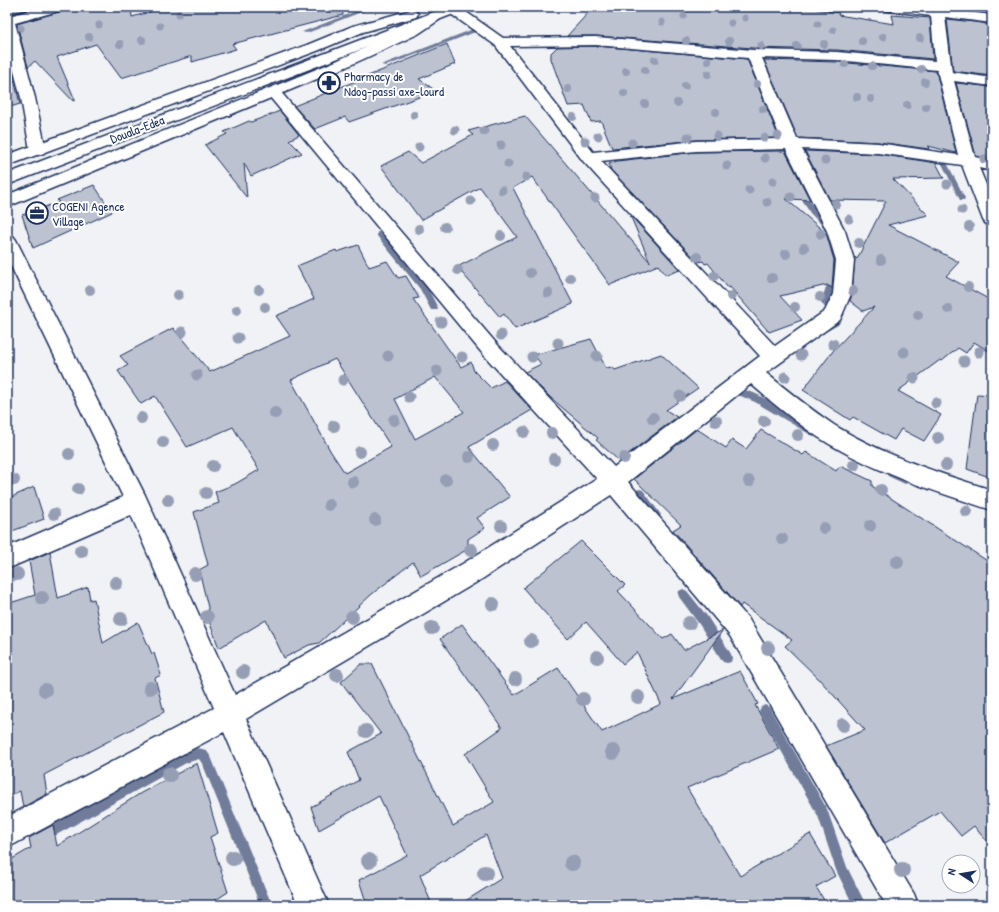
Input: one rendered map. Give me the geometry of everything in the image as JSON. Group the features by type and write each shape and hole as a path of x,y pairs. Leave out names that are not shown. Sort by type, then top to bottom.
{"main road":[{"path":"38,150 28,98 7,20 57,7"},
{"path":"890,7 937,9 992,19"},
{"path":"456,8 500,42 589,157 773,356"},
{"name":"Douala-Edea","path":"7,180 271,86 318,54 411,14 456,8"},
{"path":"937,9 944,70 968,161 992,220"},
{"path":"7,200 166,134 271,86 413,31 431,12"},
{"path":"7,161 312,48 358,29 411,14"},
{"path":"500,42 596,41 753,54 837,56 944,70 992,82"},
{"path":"7,833 231,713 473,571 613,481 773,356 833,315 842,294 845,260 836,231 791,144 753,54"},
{"path":"271,86 490,348 613,481 739,627 903,905"},
{"path":"589,157 696,146 791,144 878,148 992,166"},
{"path":"7,240 137,502 231,713 314,905"},
{"path":"751,373 807,418 863,452 936,483 992,500"},
{"path":"7,558 137,502"}],"building":[{"path":"7,7 36,7 13,13 7,12"},
{"path":"65,7 131,7 132,17 167,7 342,7 343,15 232,44 236,49 192,62 192,56 121,78 96,44 57,57 75,100 73,101 35,61 28,67 17,24 62,11"},
{"path":"602,7 815,7 816,9 839,13 838,15 894,24 892,15 930,18 933,59 837,50 753,48 596,36 567,36 589,12"},
{"path":"946,7 984,7 983,12"},
{"path":"947,19 982,23 992,26 992,76 953,71"},
{"path":"447,44 455,64 419,79 436,91 349,122 345,117 315,129 294,106"},
{"path":"596,46 747,59 779,138 696,140 612,148 601,121 591,122 584,105 568,106 551,59 551,53 557,47"},
{"path":"7,50 20,104 7,108"},
{"path":"764,60 837,62 936,71 956,153 928,146 929,149 878,142 798,138"},
{"path":"956,83 992,87 992,159 976,156"},
{"path":"280,111 299,135 289,140 302,153 251,176 244,163 247,198 205,145 227,134 224,132 249,121 251,122"},
{"path":"525,116 650,262 630,215 680,270 666,275 658,265 610,285 532,177 513,188 573,304 515,329 504,314 500,317 457,267 517,237 480,187 421,220 381,166 408,152 421,163 473,135 468,131"},
{"path":"785,151 810,200 786,199 826,233 834,260 832,288 827,285 780,296 802,320 769,332 730,287 728,288 708,263 705,264 703,261 698,262 611,170 609,164 617,161 696,152"},
{"path":"805,151 878,154 936,163 944,178 893,179 928,215 888,225 959,262 946,276 992,301 992,353 974,342 966,353 958,348 942,361 940,360 898,391 941,415 924,441 901,429 894,440 853,417 850,420 803,390 833,351 874,307 863,311 850,301 855,257 857,259 886,201 830,200"},
{"path":"94,185 112,212 33,248 22,215 59,202 57,200"},
{"path":"358,245 369,267 387,261 398,278 406,276 419,298 413,299 461,367 471,362 474,371 491,388 505,381 532,410 469,447 510,497 477,518 485,528 468,539 468,549 421,576 413,562 372,594 319,643 309,645 284,658 266,620 219,648 209,621 211,620 199,570 208,565 194,512 219,503 215,492 235,484 259,470 233,427 187,447 155,396 141,404 118,371 128,365 120,356 173,328 210,372 290,336 276,316 314,299 297,266 336,250 337,252","holes":["335,359 391,447 345,473 331,452 291,380","435,377 464,412 415,439 395,399"]},
{"path":"591,339 606,368 612,367 615,370 661,354 698,388 666,410 677,417 619,461 596,440 598,438 551,398 525,372 541,364 534,355"},
{"path":"977,394 992,395 992,478 967,469"},
{"path":"697,429 726,448 732,440 746,449 761,430 803,455 806,452 836,471 840,466 872,481 872,486 992,564 992,848 974,826 961,836 940,811 885,843 826,746 865,730 818,678 785,646 792,640 742,604 740,607 673,530 681,525 634,479"},
{"path":"34,487 44,519 7,533 7,499"},
{"path":"581,541 625,585 618,591 663,639 672,634 684,650 723,630 673,699 740,671 758,704 755,705 779,749 687,788 740,876 810,834 835,876 816,887 827,905 459,905 502,878 486,835 420,875 432,905 367,905 359,880 407,855 379,796 319,830 311,807 359,780 348,752 381,734 341,682 361,664 372,664 453,826 494,802 465,754 502,728 440,639 462,624 514,695 558,668 602,732 661,704 637,652 623,664 586,622 568,639 523,588"},
{"path":"50,552 58,598 88,587 90,600 94,599 103,643 138,622 152,654 154,653 161,675 155,678 164,712 44,775 47,794 23,807 20,791 7,797 7,604 35,595 29,561"},
{"path":"197,763 218,833 210,837 228,892 208,905 7,905 7,862 31,848 29,838 53,825 57,846 141,793"}],"waterway":[{"path":"826,7 840,8"},
{"path":"305,32 361,11"},
{"path":"384,65 476,30"},
{"path":"957,82 961,111"},
{"path":"789,154 802,186 804,198 812,211 823,221 828,229"},
{"path":"891,157 943,160 962,198"},
{"path":"380,234 423,287 434,308"},
{"path":"818,333 835,323 841,314 829,307 825,302 833,275 835,246"},
{"path":"731,390 737,390 758,400 814,432"},
{"path":"891,473 905,480"},
{"path":"640,493 656,515"},
{"path":"683,594 703,620 727,658"},
{"path":"765,711 823,813 842,870 860,905"},
{"path":"45,835 182,759 190,755 202,754 207,761 266,905"}],"place":[{"name":"Pharmacy de Ndog-passi axe-lourd","path":"329,83"},
{"name":"COGENI Agence Village","path":"37,213"}]}
